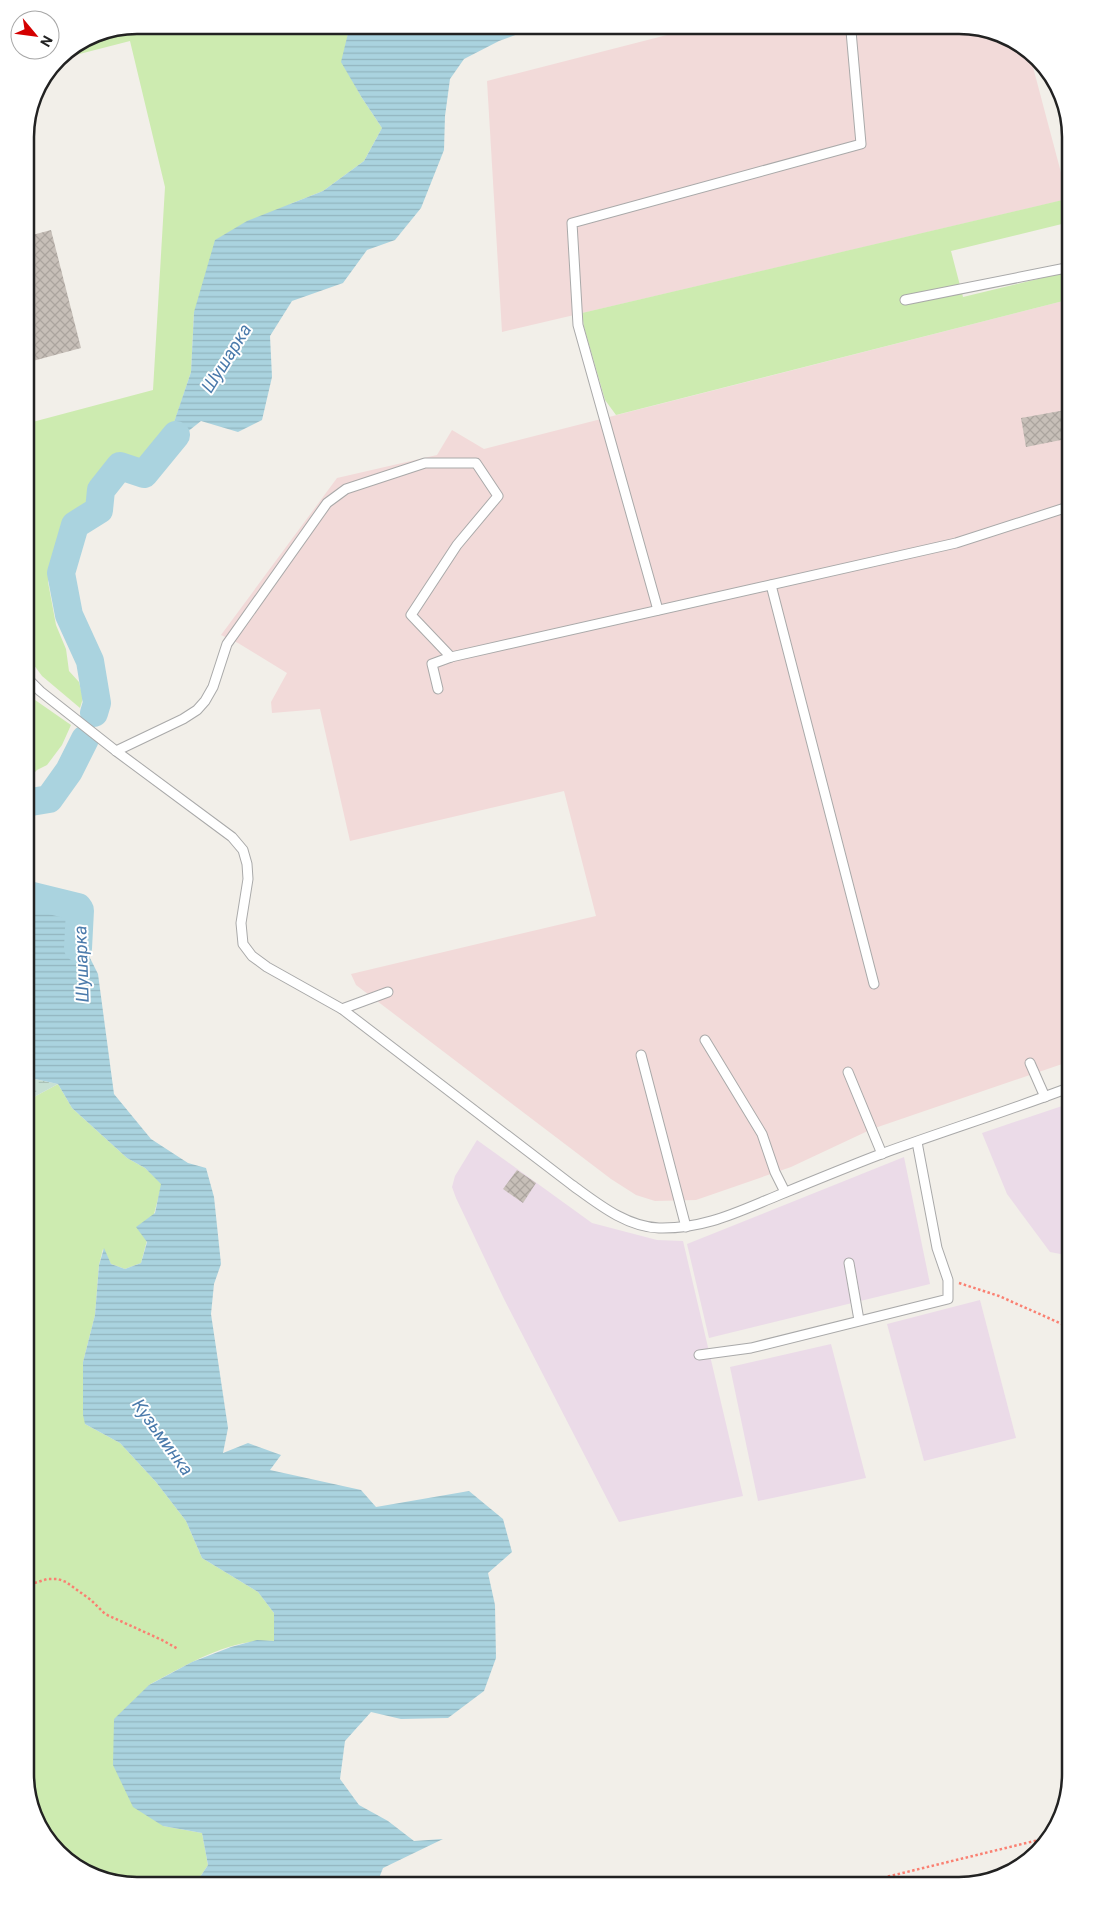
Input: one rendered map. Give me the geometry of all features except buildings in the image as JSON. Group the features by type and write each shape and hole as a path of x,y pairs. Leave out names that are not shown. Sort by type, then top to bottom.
{"lane":[{"path":"658,610 578,325 572,223 862,144 851,34"},
{"path":"905,300 1062,269"},
{"path":"116,751 183,720 201,706 213,687 227,644 327,503 346,489 425,463 476,463 498,496 457,545 411,615 451,657"},
{"path":"438,689 432,664 451,657 956,543 1062,509"},
{"path":"771,585 874,984"},
{"path":"34,685 116,751 232,837 243,850 247,864 248,879 241,923 243,944 252,956 267,968 342,1009 598,1204 639,1225 658,1228 686,1227 716,1221 882,1154 1062,1090"},
{"path":"342,1009 388,992"},
{"path":"705,1040 762,1134 775,1172 785,1192"},
{"path":"641,1055 686,1227"},
{"path":"1030,1063 1045,1097"},
{"path":"848,1072 882,1154"},
{"path":"699,1355 751,1348 859,1320 948,1300 948,1280 937,1248 917,1142"},
{"path":"849,1262 859,1320"}],"path":[{"path":"948,1280 999,1296 1062,1324"},
{"path":"34,1583 47,1579 58,1579 66,1582 91,1600 105,1614 178,1649"},
{"path":"886,1877 1038,1840"}],"shaded area":[{"path":"671,34 966,34 979,36 1005,44 1017,51 1032,64 1062,176 1062,200 502,332 487,81"},
{"path":"1062,301 1062,1064 872,1129 791,1167 696,1200 655,1201 636,1195 611,1179 356,985 351,974 596,916 564,791 350,841 320,709 272,713 271,702 287,673 238,643 221,635 337,478 437,455 452,430 484,449"},
{"path":"1062,1106 1062,1254 1050,1252 1007,1194 982,1133"},
{"path":"477,1140 592,1223 657,1240 683,1241 743,1496 619,1522 504,1299 456,1198 452,1187 455,1176"},
{"path":"904,1157 930,1284 709,1338 687,1244"},
{"path":"980,1300 1016,1438 924,1461 887,1324"},
{"path":"831,1344 866,1478 758,1501 730,1367"}],"green space":[{"path":"348,34 342,62 362,98 382,128 364,161 323,191 290,204 194,312 191,372 169,437 148,462 140,467 119,458 107,464 89,486 87,502 66,524 55,549 48,582 56,625 66,649 69,671 79,682 83,698 80,708 42,676 34,665 34,422 153,390 165,187 130,41 73,56 91,44 123,35"},
{"path":"1062,200 1062,224 951,251 963,297 1062,273 1062,301 616,415 605,400 584,327 582,313"},
{"path":"34,699 71,725 62,745 47,765 34,773"},
{"path":"34,1079 58,1084 34,1097"},
{"path":"58,1084 72,1108 127,1158 145,1168 162,1184 141,1263 125,1269 111,1264 103,1249 99,1265 95,1315 83,1362 85,1424 120,1443 156,1482 186,1521 202,1558 258,1592 274,1613 274,1641 258,1641 225,1648 194,1661 149,1685 163,1826 202,1833 208,1865 200,1877 130,1877 104,1872 91,1867 69,1852 51,1832 44,1820 36,1794 34,1774 34,1097"}],"water":[{"path":"348,34 518,34 499,41 464,59 450,79 445,116 444,150 421,208 395,240 367,250 343,283 292,301 270,336 272,377 262,420 238,432 201,421 176,441 156,467 148,462 169,437 191,372 194,312 215,240 247,221 323,191 364,161 382,128 341,62"},
{"name":"Кузьминка","path":"34,899 80,910 90,958 98,974 114,1094 151,1139 188,1163 206,1168 214,1197 221,1264 214,1284 211,1314 228,1428 223,1453 248,1443 281,1455 270,1470 361,1490 376,1507 469,1491 503,1519 512,1552 488,1573 495,1605 496,1658 484,1691 448,1718 401,1719 371,1712 345,1741 340,1779 359,1805 388,1821 414,1841 443,1839 383,1868 380,1877 200,1877 208,1865 202,1833 163,1826 133,1807 113,1765 114,1719 149,1685 192,1662 231,1647 257,1640 274,1641 274,1613 258,1592 202,1558 186,1521 156,1482 120,1443 85,1424 83,1415 83,1362 95,1315 99,1265 104,1248 111,1264 125,1269 141,1263 147,1242 136,1227 155,1213 161,1184 145,1168 127,1158 72,1108 58,1084 34,1079"}],"waterway":[{"name":"Шушарка","path":"94,713 97,703 90,661 69,615 61,573 75,525 99,510 101,490 120,466 144,474 176,435"},
{"name":"Шушарка","path":"34,802 49,799 69,771 85,739"},
{"name":"Шушарка","path":"34,896 78,907 80,910 78,948"}]}
